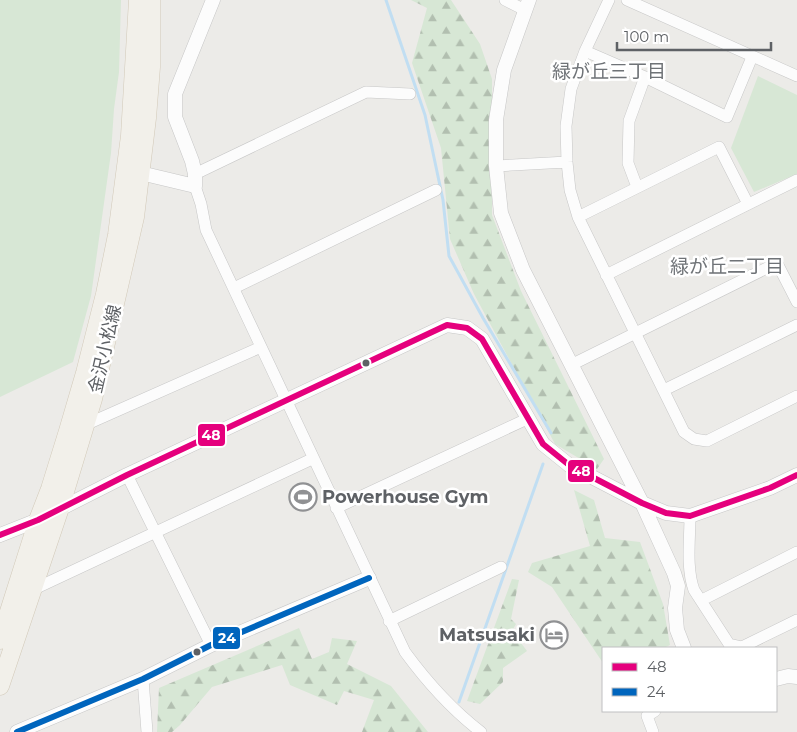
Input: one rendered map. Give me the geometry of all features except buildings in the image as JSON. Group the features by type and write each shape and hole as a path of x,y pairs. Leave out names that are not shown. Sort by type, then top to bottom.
{"main road":[{"name":"金沢小松線","path":"0,686 60,508 93,399 135,217 130,136 136,68 138,0"},
{"name":"金沢小松線","path":"0,640 38,520 50,489 85,373 133,172 152,68 151,0"}],"street":[{"path":"213,0 175,94 174,117 192,161 206,230 287,401 312,459 405,652 458,714 481,732"},
{"path":"505,0 527,5 504,70 496,120 496,166 501,213 523,270 642,503 674,573 678,586 675,608 677,630 684,647"},
{"path":"609,0 585,52 571,89 566,126 566,162 570,190 578,217 684,432 694,439 707,441 797,396"},
{"path":"627,0 797,76"},
{"path":"585,52 645,77 727,117 752,57"},
{"path":"638,187 628,163 629,121 645,77"},
{"path":"133,172 195,180 366,92 410,94"},
{"path":"578,217 719,147 748,204"},
{"path":"496,166 566,162"},
{"path":"606,275 797,180"},
{"path":"234,288 436,190"},
{"path":"571,365 777,264 797,302"},
{"path":"0,535 38,520 447,325 467,328 482,339 543,444 569,465 642,503 666,513 690,516 770,488 797,475"},
{"path":"664,390 797,325"},
{"path":"85,426 261,347"},
{"path":"336,508 529,418"},
{"path":"32,590 312,459"},
{"path":"127,476 211,645"},
{"path":"690,516 692,584 721,634 729,644 742,647 797,620"},
{"path":"702,600 797,552"},
{"path":"389,621 501,567"},
{"path":"17,732 143,679 211,645 369,578"},
{"path":"777,679 788,676 797,677"},
{"path":"143,679 147,732"},
{"path":"653,712 647,716 653,732"}],"green space":[{"path":"0,0 121,0 119,72 111,153 91,296 73,362 0,397"},
{"path":"411,0 451,0 480,44 492,79 492,215 521,291 604,459 597,469 555,444 474,294 450,239 441,148 412,63 427,8"},
{"path":"758,76 797,95 797,174 754,192 731,148"},
{"path":"574,490 594,500 605,538 640,542 663,604 670,645 666,647 602,647 602,662 552,587 528,572 532,563 590,546"},
{"path":"512,579 519,580 511,619 516,624 512,631 527,651 503,668 503,682 480,704 467,701"},
{"path":"299,628 312,659 329,652 332,638 357,641 347,664 391,686 428,732 362,732 374,700 344,691 337,705 290,685 282,665 212,687 172,732 157,732 159,688"}],"waterway":[{"path":"386,0 425,115 443,200 449,256 551,433"},
{"path":"459,702 543,464"}],"transit line":[{"name":"48","path":"0,535 38,520 127,475 447,325 467,328 482,339 543,444 569,465 642,503 666,513 690,516 770,488 797,475"},
{"name":"24","path":"17,732 143,679 211,645 369,578"}],"place":[{"name":"Powerhouse Gym","path":"303,497"},
{"name":"Matsusaki","path":"554,635"}],"district":[{"name":"緑が丘三丁目","path":"609,71"},
{"name":"緑が丘二丁目","path":"727,266"}]}
